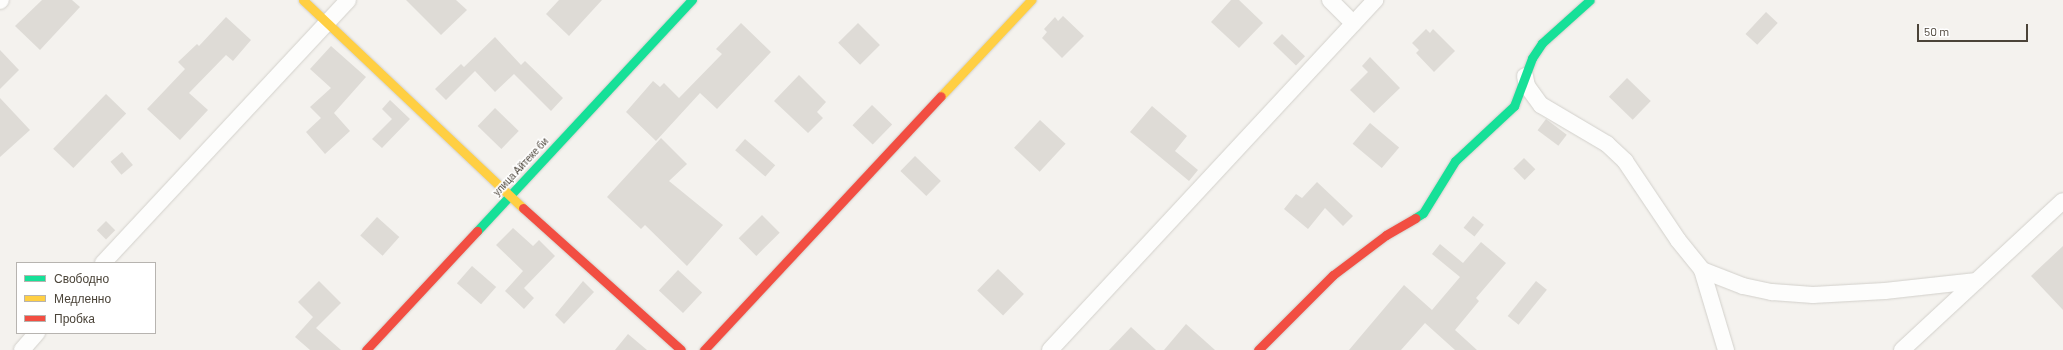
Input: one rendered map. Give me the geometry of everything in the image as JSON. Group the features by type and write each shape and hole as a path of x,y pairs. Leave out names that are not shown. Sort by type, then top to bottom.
{"street":[{"path":"303,0 509,196 681,350"},
{"path":"103,262 348,0"},
{"name":"улица Айтеке би","path":"366,350 692,0"},
{"path":"704,350 1031,0"},
{"path":"1330,0 1353,23"},
{"path":"1050,350 1375,0"},
{"path":"1258,350 1333,275 1386,235 1423,213 1455,161 1514,106 1532,58 1542,43 1590,0"},
{"path":"1526,76 1526,86 1541,105 1607,144 1625,161 1678,240 1702,270 1726,350"},
{"path":"1514,106 1541,105"},
{"path":"1902,350 2063,201"},
{"path":"1702,270 1743,286 1772,292 1813,295 1885,291 1976,281"},
{"path":"22,350 36,334"}],"building":[{"path":"42,0 72,0 80,7 40,50 15,26"},
{"path":"406,0 456,0 467,10 441,35"},
{"path":"559,0 602,0 569,36 546,14"},
{"path":"1231,0 1239,0 1263,23 1239,48 1211,22"},
{"path":"1766,12 1778,23 1757,45 1746,34"},
{"path":"1063,16 1084,36 1062,58 1042,38 1047,32 1044,29 1055,17 1058,21"},
{"path":"226,17 251,40 233,61 226,55 189,93 208,110 180,140 147,109 185,69 178,62 197,44 199,46"},
{"path":"741,23 771,52 717,109 700,93 656,141 626,112 653,81 660,87 664,83 679,98 722,54 716,49"},
{"path":"858,23 880,45 860,65 838,43"},
{"path":"1426,29 1430,33 1433,29 1455,51 1434,72 1416,53 1419,50 1412,43"},
{"path":"1282,34 1305,56 1296,66 1273,43"},
{"path":"495,37 521,65 525,61 563,98 551,111 514,74 495,92 475,71 446,100 435,89 461,64 464,67"},
{"path":"331,46 366,77 334,113 350,131 325,154 306,132 321,118 310,107 331,88 310,69"},
{"path":"0,50 19,70 0,89"},
{"path":"1370,57 1400,88 1374,113 1350,90 1368,72 1362,66"},
{"path":"799,75 826,102 817,112 823,118 808,133 774,101"},
{"path":"1627,78 1651,101 1633,120 1609,97"},
{"path":"106,94 126,113 73,168 53,149"},
{"path":"0,98 30,130 0,157"},
{"path":"390,100 410,119 382,148 372,139 392,119 382,109"},
{"path":"872,105 892,124 873,145 853,125"},
{"path":"1152,106 1187,136 1175,151 1198,170 1189,181 1130,132"},
{"path":"495,108 519,131 501,149 478,126"},
{"path":"1546,119 1567,135 1558,146 1538,130"},
{"path":"1040,120 1066,144 1040,172 1014,148"},
{"path":"1370,123 1399,147 1382,168 1353,144"},
{"path":"661,138 687,164 669,181 723,225 687,266 645,225 641,229 607,197"},
{"path":"745,139 775,165 765,177 735,150"},
{"path":"122,152 133,165 121,175 111,162"},
{"path":"915,156 941,181 926,196 900,171"},
{"path":"1524,158 1535,169 1525,180 1513,169"},
{"path":"1317,182 1353,216 1343,226 1325,208 1308,229 1284,209 1296,194 1302,198"},
{"path":"762,215 780,233 756,256 739,238"},
{"path":"1473,216 1484,225 1474,236 1464,228"},
{"path":"377,217 399,237 383,256 360,236"},
{"path":"106,221 115,230 106,239 97,230"},
{"path":"513,228 533,246 539,240 555,256 524,288 534,298 524,309 505,291 523,271 496,245"},
{"path":"1481,242 1506,263 1476,298 1479,301 1455,330 1477,350 1455,350 1425,323 1401,350 1349,350 1404,285 1432,310 1460,277 1432,254 1440,244 1463,263"},
{"path":"2063,246 2063,310 2031,276"},
{"path":"472,266 496,287 481,304 457,283"},
{"path":"998,269 1024,294 1003,316 977,291"},
{"path":"678,270 702,293 683,313 659,290"},
{"path":"319,281 341,303 316,328 341,350 310,350 295,337 313,317 298,302"},
{"path":"583,281 594,292 564,324 555,315"},
{"path":"1536,281 1547,290 1519,325 1508,316"},
{"path":"1186,324 1215,350 1164,350"},
{"path":"1131,327 1156,350 1109,350"},
{"path":"628,334 647,350 615,350"}],"traffic: fast":[{"path":"477,231 692,0"},
{"path":"1415,218 1423,213 1455,161 1514,106 1532,58 1542,43 1590,0"}],"traffic: slow":[{"path":"303,0 523,208"},
{"path":"941,96 1031,0"}],"traffic: jam":[{"path":"704,350 941,96"},
{"path":"523,208 681,350"},
{"path":"1258,350 1333,275 1386,235 1415,218"},
{"path":"366,350 477,231"}]}
